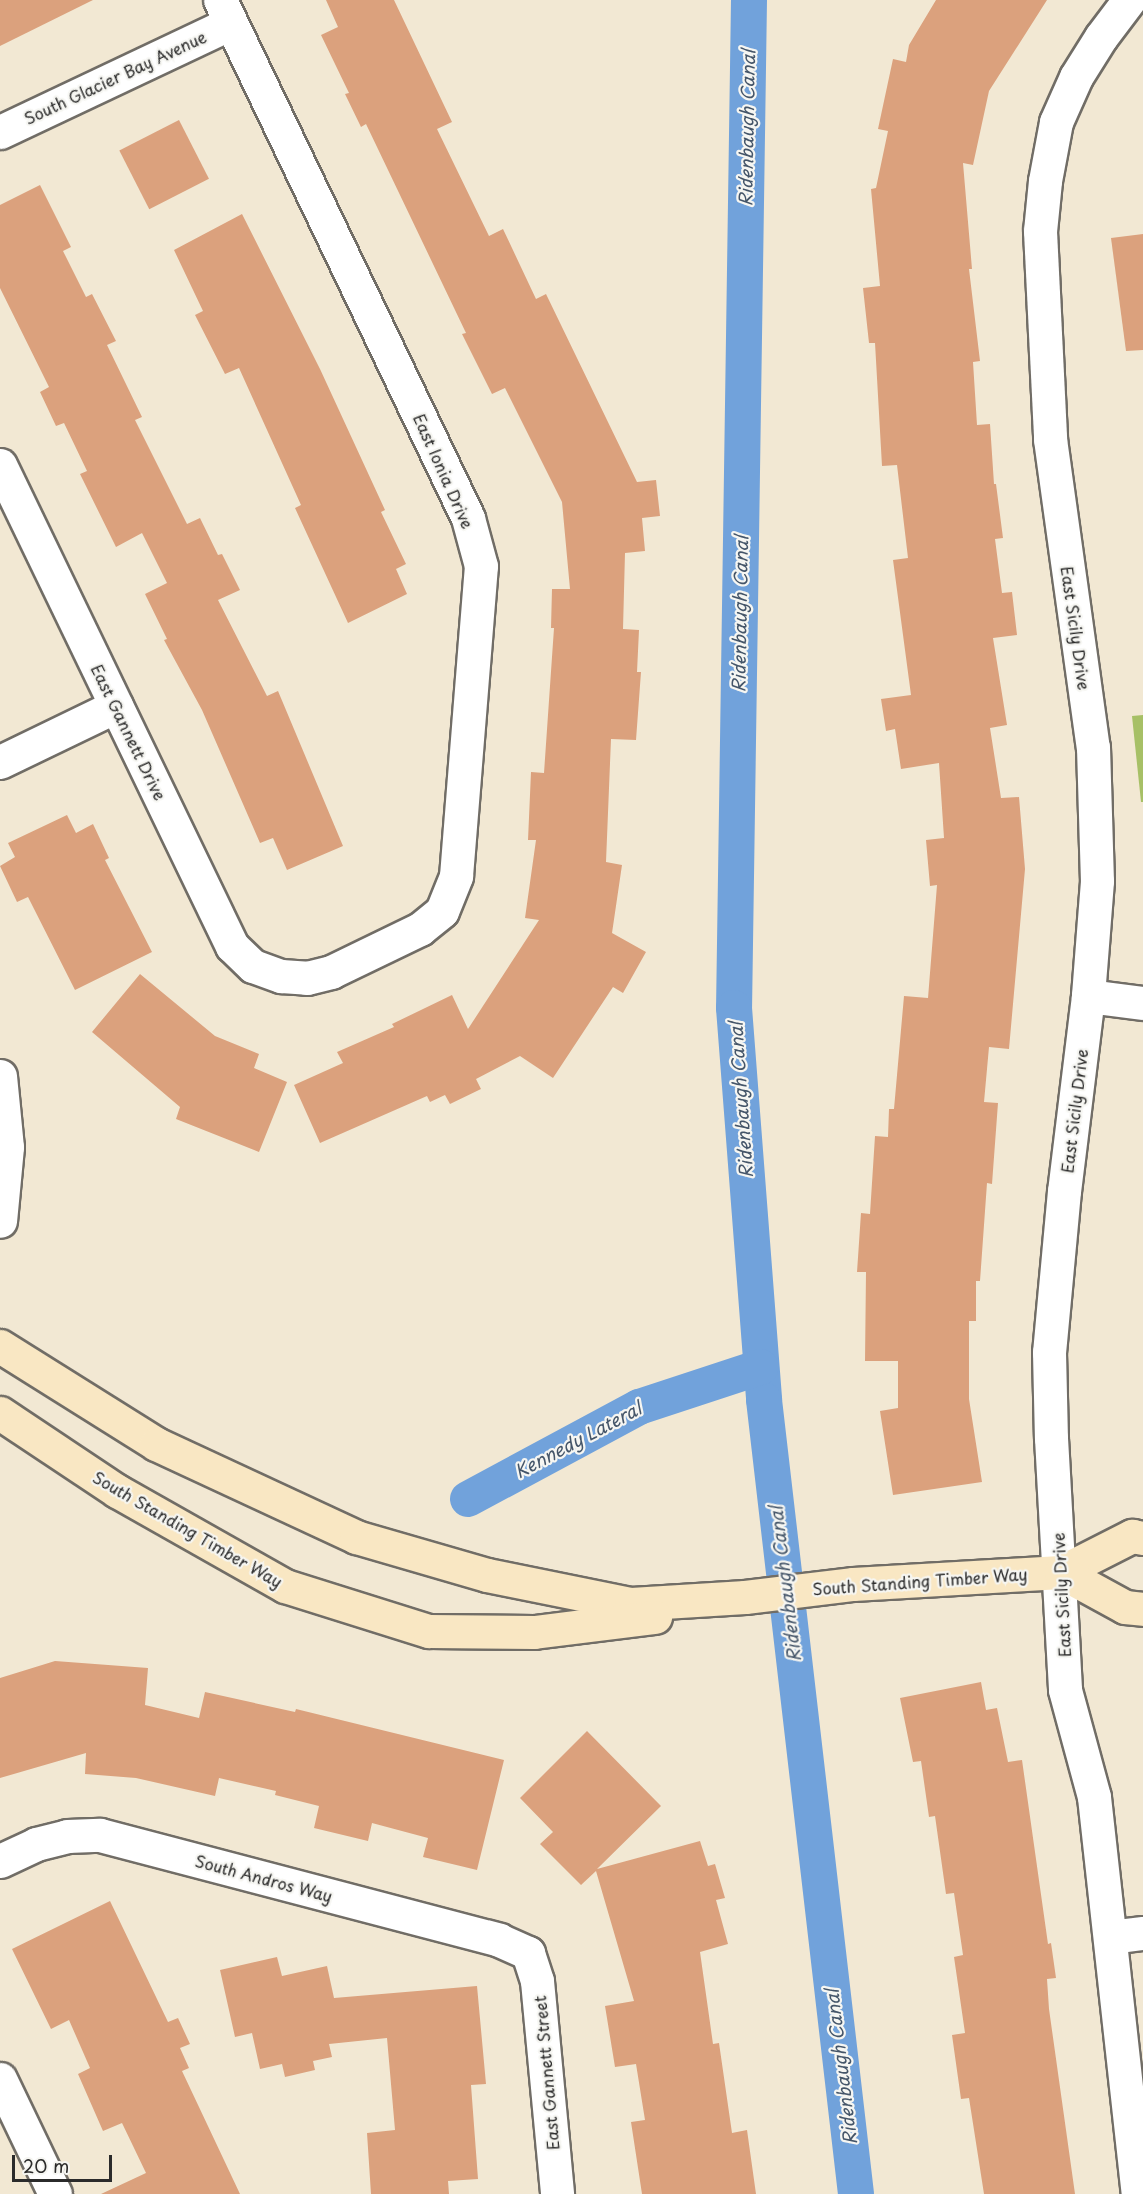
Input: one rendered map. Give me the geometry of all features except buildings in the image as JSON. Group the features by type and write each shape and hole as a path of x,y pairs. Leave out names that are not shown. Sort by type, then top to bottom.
{"street":[{"name":"East Sicily Drive","path":"1129,0 1101,37 1076,77 1056,122 1045,180 1041,231 1050,438 1095,778 1097,881 1088,996 1064,1191 1049,1352 1051,1438 1065,1690 1094,1797 1138,2194"},
{"name":"South Glacier Bay Avenue","path":"0,132 225,11"},
{"name":"East Ionia Drive","path":"225,11 468,518 481,566 456,876 442,911 420,929 331,972 307,978 281,976"},
{"name":"East Gannett Drive","path":"0,465 232,946 253,966 281,976"},
{"path":"0,762 116,706"},
{"path":"1088,996 1143,1003"},
{"path":"0,1076 7,1147 0,1221"},
{"name":"South Standing Timber Way","path":"0,1346 156,1444 356,1537 487,1575 631,1604 745,1597 835,1586 1060,1572 1132,1536 1143,1538"},
{"name":"South Standing Timber Way","path":"0,1413 117,1491 285,1586 429,1631 534,1632 637,1621 745,1597"},
{"path":"1060,1572 1125,1607 1143,1609"},
{"name":"South Andros Way","path":"0,1861 67,1836 100,1835 499,1940 528,1953"},
{"path":"1110,1937 1143,1933"},
{"name":"East Gannett Street","path":"528,1953 537,1981 557,2194"},
{"path":"0,2079 55,2194"}],"green space":[{"path":"1143,715 1143,802 1141,802 1132,716"}],"waterway":[{"name":"Ridenbaugh Canal","path":"749,0 734,1008 764,1400 856,2194"},
{"name":"Kennedy Lateral","path":"468,1499 639,1407 761,1367"}]}
